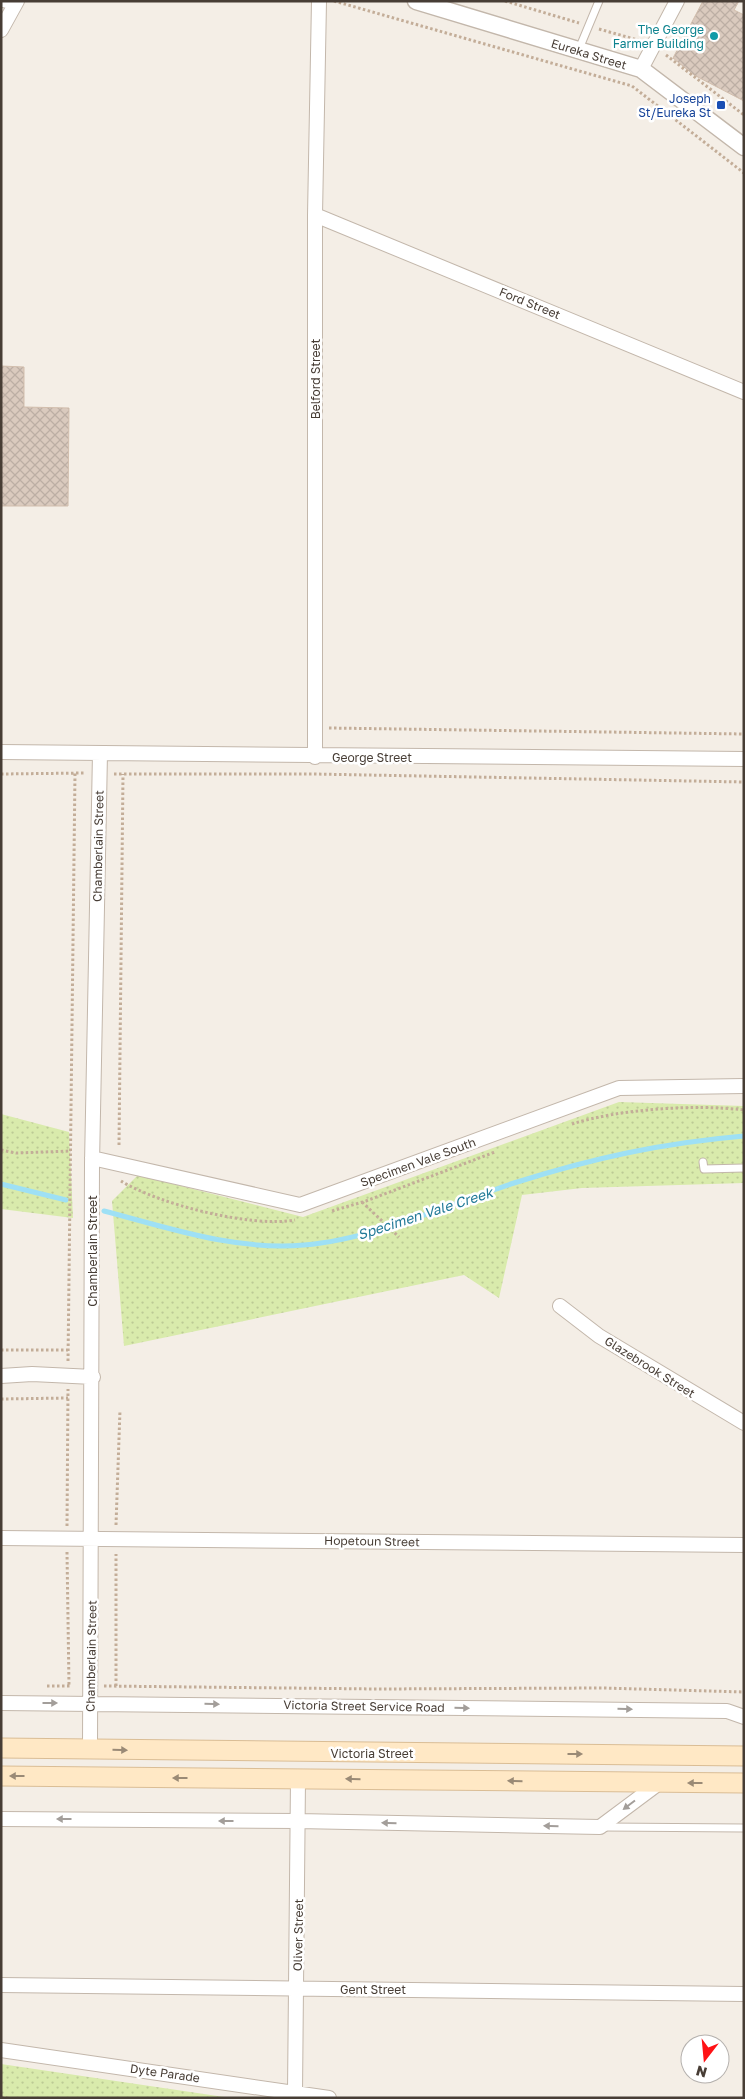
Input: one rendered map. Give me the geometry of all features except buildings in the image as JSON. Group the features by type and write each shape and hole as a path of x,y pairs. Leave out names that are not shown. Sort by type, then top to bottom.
{"main road":[{"name":"Victoria Street","path":"1,1748 744,1756"},
{"name":"Victoria Street","path":"1,1776 744,1783"}],"street":[{"name":"Belford Street","path":"315,757 315,215 319,1"},
{"name":"Eureka Street","path":"416,1 641,69 743,147"},
{"path":"641,69 677,1"},
{"path":"1,30 11,4"},
{"name":"Ford Street","path":"315,215 744,392"},
{"name":"George Street","path":"1,752 315,757 744,759"},
{"name":"Chamberlain Street","path":"90,1749 93,1377 92,1158 100,753"},
{"name":"Specimen Vale South","path":"92,1158 300,1205 619,1088 744,1086"},
{"name":"Glazebrook Street","path":"560,1306 599,1336 744,1423"},
{"path":"1,1376 93,1377"},
{"name":"Hopetoun Street","path":"1,1538 744,1545"},
{"name":"Victoria Street Service Road","path":"1,1703 727,1711 744,1716"},
{"name":"Oliver Street","path":"296,2092 298,1779"},
{"path":"1,1819 298,1821 600,1827 659,1783"},
{"name":"Gent Street","path":"1,1985 744,1994"},
{"name":"Dyte Parade","path":"1,2050 329,2098"}],"lane":[{"path":"578,50 599,1"},
{"path":"703,1162 704,1169 744,1168"},
{"name":"Victoria Street Service Road","path":"727,1711 744,1711"},
{"path":"600,1827 744,1828"}],"path":[{"path":"334,1 632,86 744,173"},
{"path":"654,45 744,115"},
{"path":"315,728 744,734"},
{"path":"69,1686 68,1350 76,773"},
{"path":"1,774 313,774 744,782"},
{"path":"119,1145 123,774"},
{"path":"1,1150 16,1153 71,1151"},
{"path":"362,1202 399,1237"},
{"path":"1,1350 68,1350"},
{"path":"1,1399 68,1398"},
{"path":"116,1686 116,1539 120,1410"},
{"path":"40,1686 376,1689 603,1688 744,1692"},
{"path":"1,2097 7,2098"}],"green space":[{"path":"619,1102 744,1106 744,1183 582,1188 522,1195 499,1298 464,1275 124,1346 112,1201 138,1175 303,1217"},
{"path":"1,1114 69,1132 73,1218 1,1209"},
{"path":"1,2064 231,2098 1,2098"}],"waterway":[{"name":"Specimen Vale Creek","path":"104,1211 202,1237 253,1245 304,1245 330,1242 383,1229 514,1183 572,1166 656,1147 744,1136"},
{"name":"Specimen Vale Creek","path":"1,1184 66,1200"}],"place":[{"name":"The George Farmer Building","path":"714,36"},
{"name":"Joseph St/Eureka St","path":"721,105"}]}
